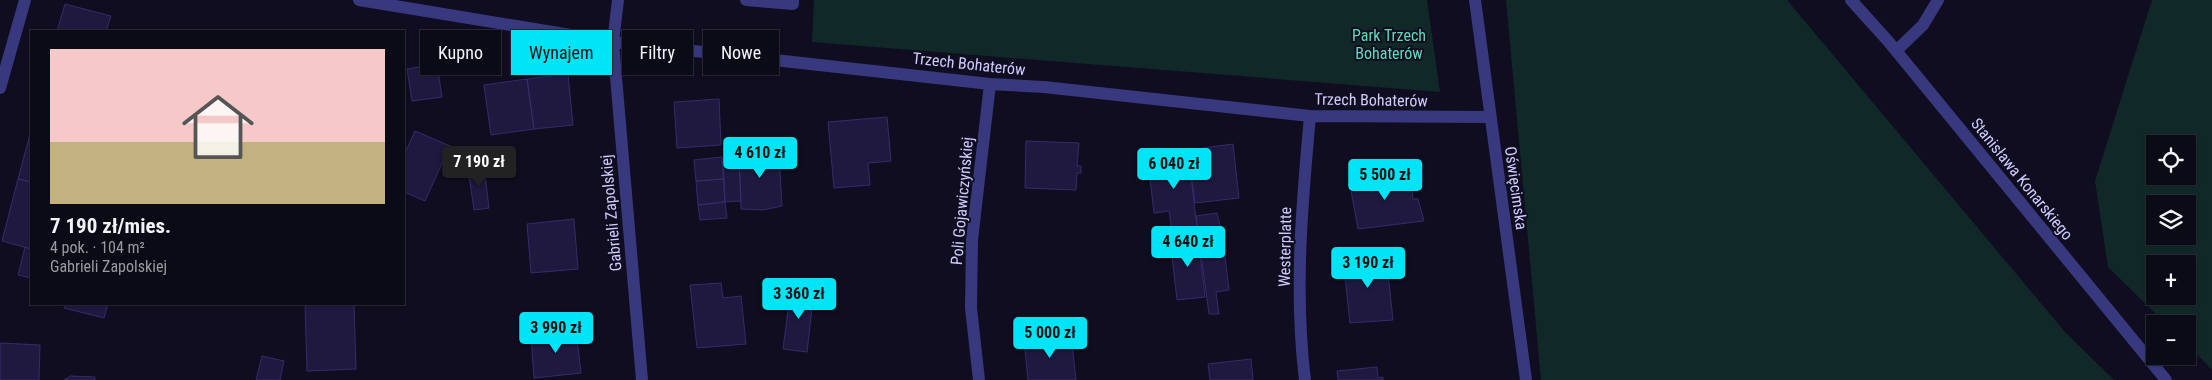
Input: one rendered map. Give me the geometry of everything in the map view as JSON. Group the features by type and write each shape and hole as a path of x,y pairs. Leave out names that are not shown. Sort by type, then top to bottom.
{"street":[{"path":"0,88 25,0"},
{"name":"Trzech Bohaterów","path":"359,0 375,1 613,42 990,84 1310,116 1490,117"},
{"name":"Gabrieli Zapolskiej","path":"618,0 613,42 642,380"},
{"path":"746,0 793,4 793,0"},
{"name":"Oświęcimska","path":"1476,0 1526,380"},
{"name":"Stanisława Konarskiego","path":"1851,0 1896,51 2166,380"},
{"path":"1896,51 1923,25 1938,0"},
{"name":"Poli Gojawiczyńskiej","path":"979,380 971,308 972,240 990,84"},
{"name":"Westerplatte","path":"1305,380 1300,340 1300,225 1310,116"}],"green space":[{"name":"Park Trzech Bohaterów","path":"814,0 1427,0 1440,92 812,42"},
{"path":"1506,0 1787,0 2065,332 2114,380 1541,380"},
{"path":"2152,0 2212,0 2212,370 2196,353 2196,315 2157,315 2147,305 2196,305 2196,255 2146,255 2146,304 2108,267 2095,181"}],"building":[{"path":"65,4 111,16 106,30 57,30"},
{"path":"420,67 420,75 439,75 442,97 412,101 407,69"},
{"path":"568,75 573,125 534,129 527,79"},
{"path":"527,79 534,129 491,135 484,85"},
{"path":"719,99 721,145 677,148 674,102"},
{"path":"887,117 891,161 868,163 870,185 834,188 828,122"},
{"path":"415,131 450,146 425,201 405,192 405,153"},
{"path":"30,134 30,182 18,179"},
{"path":"766,141 767,154 779,153 782,206 763,210 741,209 739,156 751,155 751,142"},
{"path":"1026,141 1079,143 1077,166 1081,166 1081,173 1077,173 1076,190 1025,188"},
{"path":"1233,144 1239,198 1195,203 1188,150"},
{"path":"1188,150 1198,236 1173,238 1169,211 1154,213 1147,152"},
{"path":"722,157 724,179 696,181 694,160"},
{"path":"722,160 739,160 741,201 725,202"},
{"path":"484,166 489,208 474,210 468,168"},
{"path":"1410,172 1413,199 1418,199 1424,221 1358,229 1349,180"},
{"path":"18,179 30,182 30,249 2,241"},
{"path":"724,179 725,202 698,205 696,181"},
{"path":"725,202 727,218 700,220 698,205"},
{"path":"1217,213 1222,233 1229,290 1216,292 1219,314 1209,314 1196,216"},
{"path":"574,219 578,269 531,273 527,224"},
{"path":"1198,236 1205,297 1177,300 1170,239"},
{"path":"25,247 30,249 30,278 18,275"},
{"path":"1386,254 1393,320 1350,323 1343,258"},
{"path":"721,283 723,298 741,296 746,344 697,348 690,285"},
{"path":"791,288 814,291 807,352 783,349"},
{"path":"65,305 108,305 104,318 64,308"},
{"path":"305,305 354,305 356,369 307,371"},
{"path":"576,330 581,373 534,378 531,336"},
{"path":"1071,335 1076,380 1028,380 1024,339"},
{"path":"0,343 40,345 39,380 0,380"},
{"path":"262,356 284,361 280,380 256,380"},
{"path":"1251,359 1253,380 1210,380 1208,364"},
{"path":"1377,367 1378,378 1383,377 1383,380 1338,380 1337,371"},
{"path":"70,376 95,377 95,380 64,380"}]}
